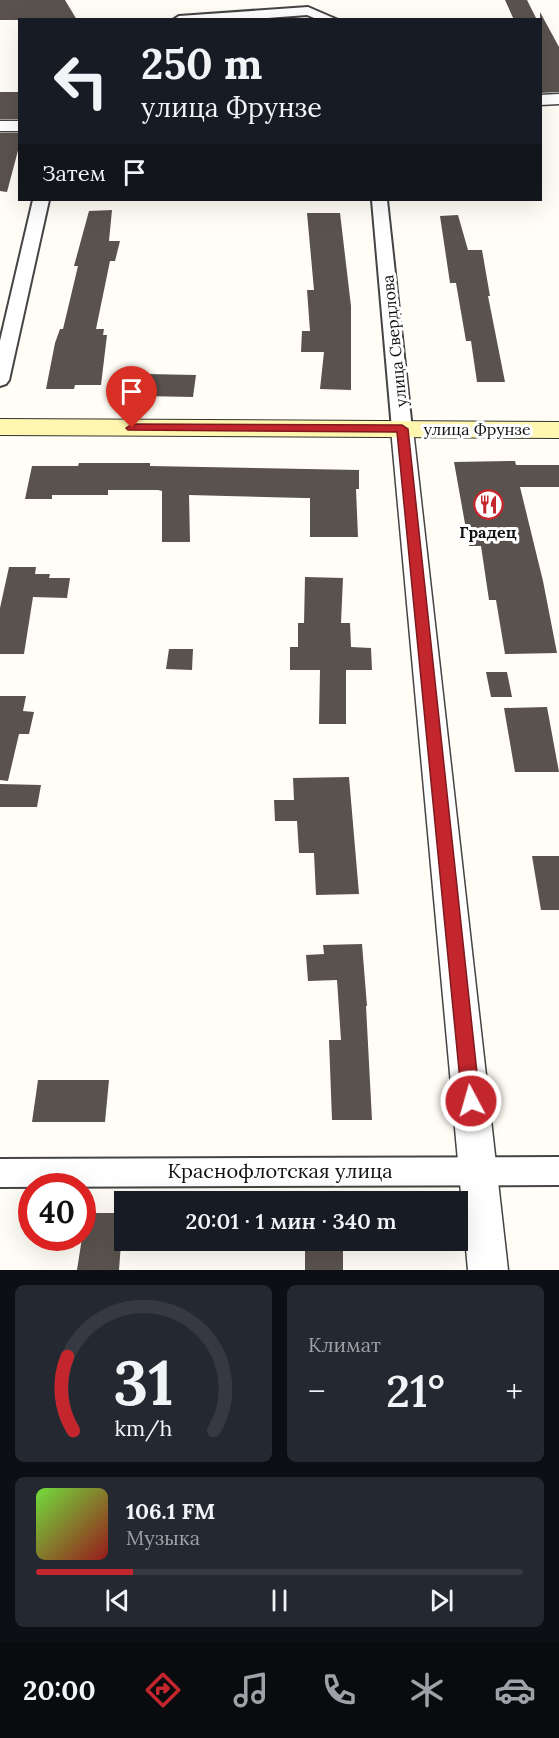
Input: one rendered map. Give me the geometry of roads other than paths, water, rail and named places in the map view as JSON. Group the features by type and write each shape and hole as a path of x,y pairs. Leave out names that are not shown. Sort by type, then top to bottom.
{"main road":[{"name":"улица Фрунзе","path":"0,427 559,430"}],"street":[{"path":"208,18 308,11 327,18"},
{"path":"542,100 559,99"},
{"path":"0,126 18,126"},
{"path":"0,380 41,201"},
{"name":"улица Свердлова","path":"379,201 488,1270"},
{"name":"Краснофлотская улица","path":"0,1173 559,1171"}],"place":[{"name":"Градец","path":"488,504"}]}
